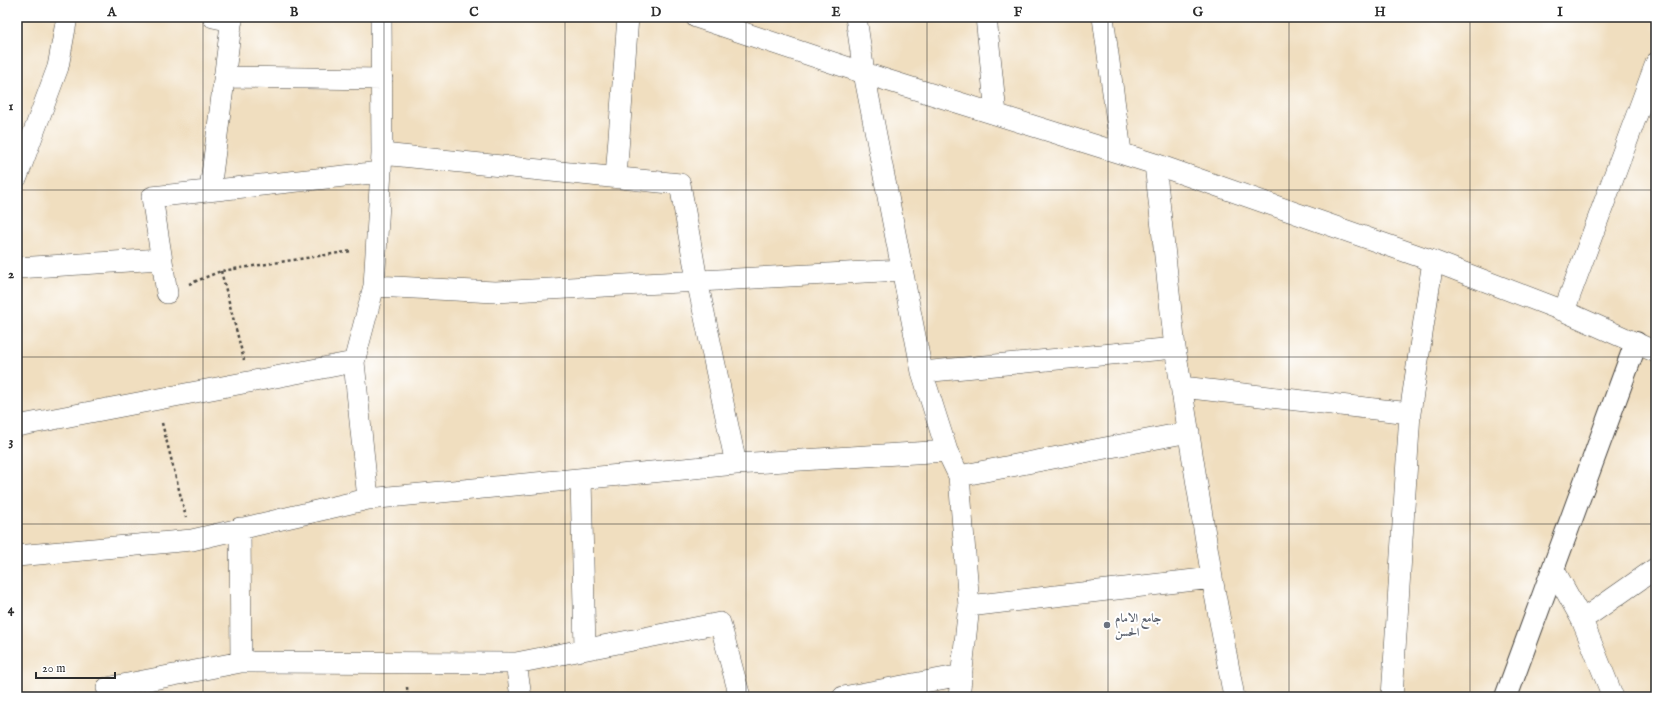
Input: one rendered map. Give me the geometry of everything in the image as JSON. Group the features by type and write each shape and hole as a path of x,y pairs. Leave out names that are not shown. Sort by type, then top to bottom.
{"street":[{"path":"19,165 58,67 67,17"},
{"path":"368,499 354,362 374,286 381,163 381,17"},
{"path":"616,177 628,17"},
{"path":"696,17 864,73 1121,152 1432,261 1564,310 1656,352"},
{"path":"856,17 864,73 922,372 947,451 959,476 970,606 959,697"},
{"path":"986,17 996,114"},
{"path":"1103,17 1121,152"},
{"path":"210,190 224,78 226,18"},
{"path":"1564,310 1656,63"},
{"path":"224,78 382,79"},
{"path":"167,293 152,197 210,190 381,163 616,177 680,184 697,280 736,464"},
{"path":"1155,164 1175,348 1212,578 1234,697"},
{"path":"17,268 161,259"},
{"path":"1392,697 1410,413 1432,261"},
{"path":"374,286 495,292 902,270"},
{"path":"1506,697 1636,343"},
{"path":"922,372 1175,348"},
{"path":"17,426 354,362"},
{"path":"1182,387 1410,413"},
{"path":"959,476 1189,432"},
{"path":"17,556 192,540 368,499 736,464 947,451"},
{"path":"582,479 585,649"},
{"path":"240,528 241,662"},
{"path":"1554,568 1582,620 1612,697"},
{"path":"1582,620 1656,568"},
{"path":"970,606 1212,578"},
{"path":"107,688 241,662 516,663 720,623 740,697"},
{"path":"516,663 522,697"},
{"path":"843,697 962,675"}],"path":[{"path":"167,293 221,271 376,247"},
{"path":"221,271 250,381"},
{"path":"156,399 192,540"}],"place":[{"name":"جامع الامام الحسن","path":"1107,625"}]}
